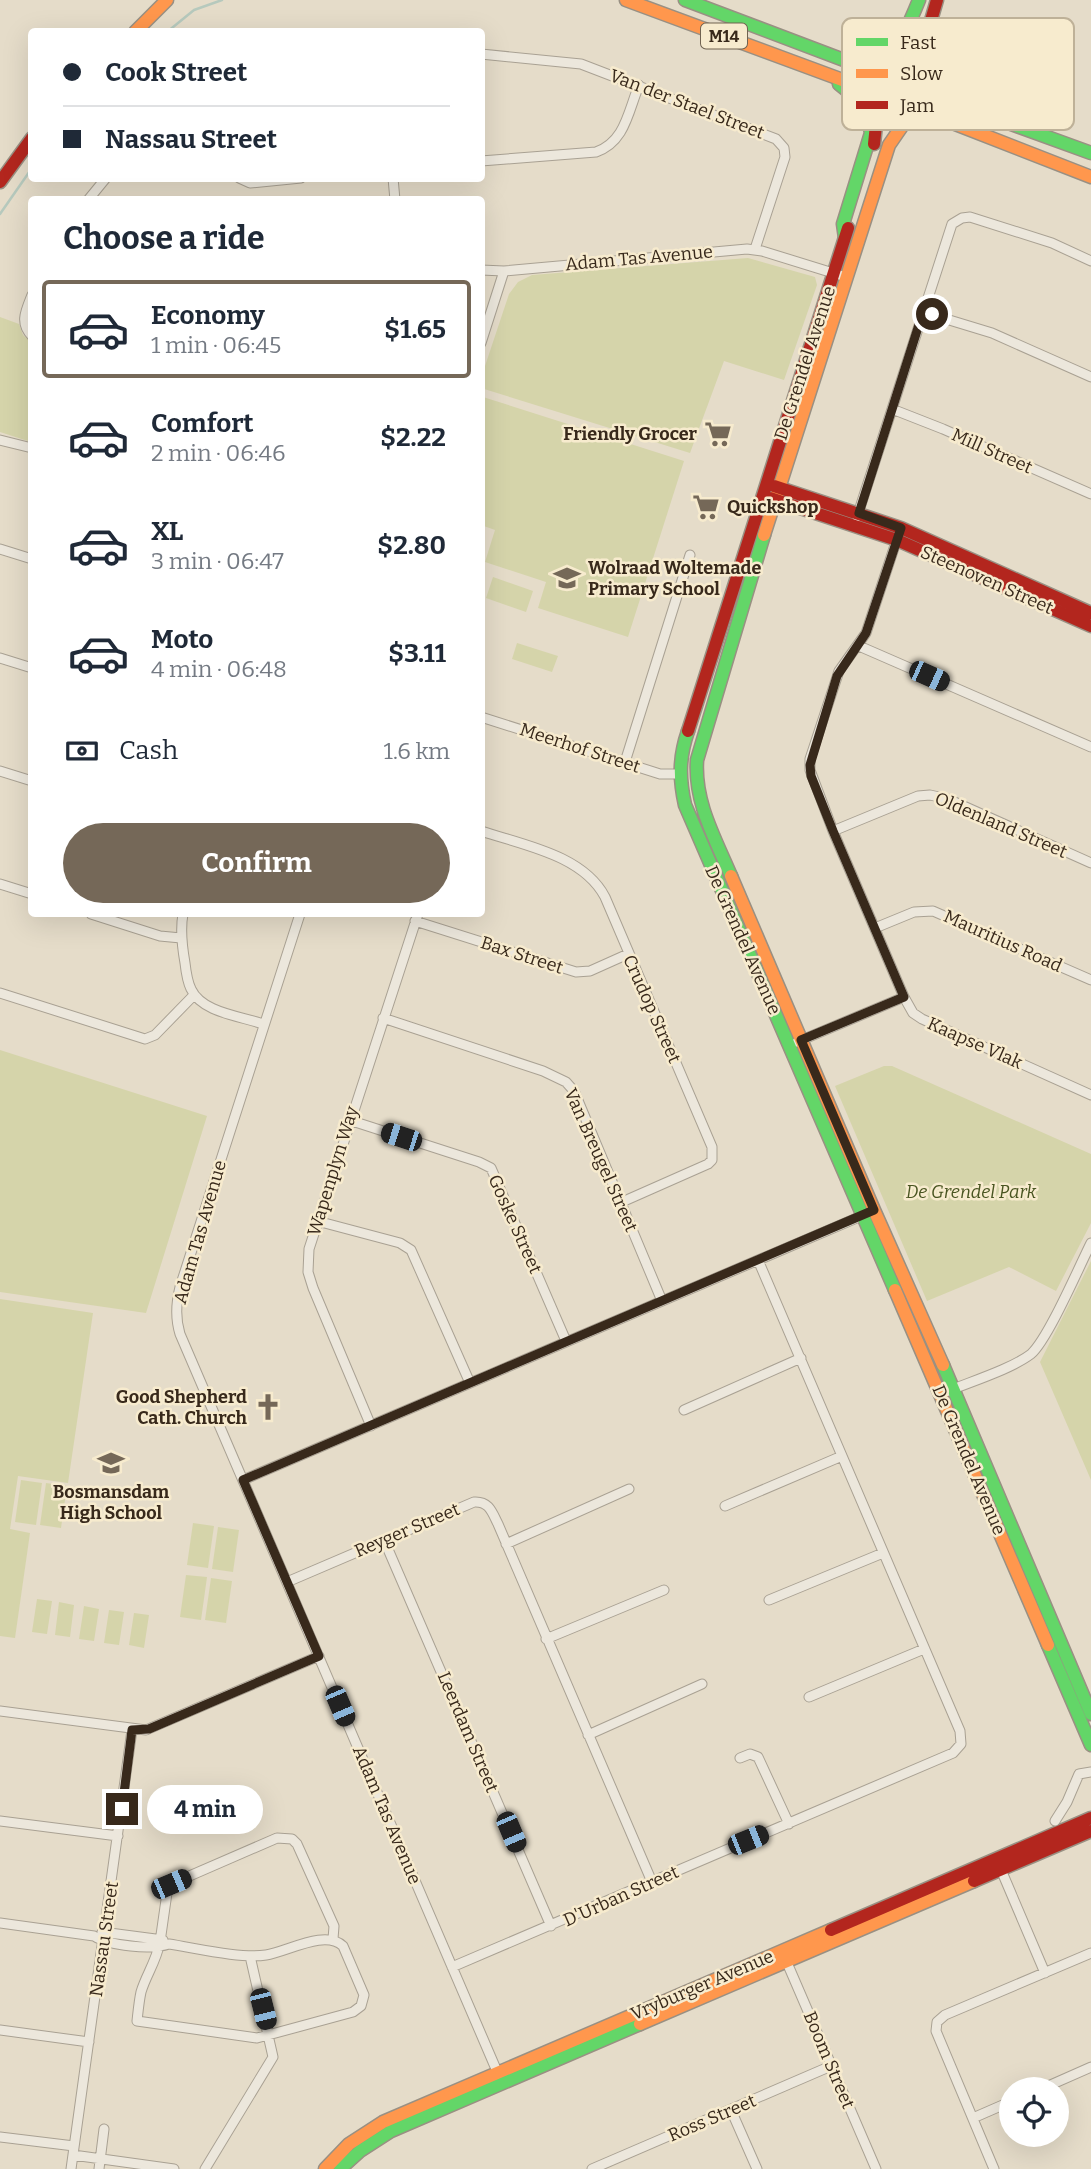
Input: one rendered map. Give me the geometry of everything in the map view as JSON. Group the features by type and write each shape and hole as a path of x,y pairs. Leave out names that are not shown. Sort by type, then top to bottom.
{"main road":[{"path":"139,28 167,0"},
{"name":"M14","path":"626,0 842,80"},
{"name":"M14","path":"685,0 842,58"},
{"path":"912,18 920,0"},
{"path":"915,18 920,0"},
{"path":"932,18 937,0"},
{"path":"833,54 842,55"},
{"path":"822,72 842,87"},
{"path":"845,238 843,224 870,140 870,130"},
{"name":"De Grendel Avenue","path":"840,275 845,238 877,130"},
{"name":"De Grendel Avenue","path":"796,1043 696,834 685,805 679,774 685,740 771,492 840,275 889,145 900,130"},
{"name":"M14","path":"971,130 1091,177"},
{"name":"M14","path":"1028,130 1091,153"},
{"path":"0,182 28,144"},
{"name":"De Grendel Avenue","path":"771,492 697,757 695,771 698,796 796,1043 869,1213 941,1394 1091,1745"},
{"name":"Steenoven Street","path":"771,492 899,534 1091,613"},
{"name":"Steenoven Street","path":"899,534 1091,626"},
{"path":"697,757 691,767 679,774 691,781 698,796"},
{"name":"De Grendel Avenue","path":"869,1213 954,1388 1091,1714"},
{"name":"Vryburger Avenue","path":"325,2169 337,2155 366,2131 500,2078 998,1864 1091,1818"},
{"name":"Vryburger Avenue","path":"998,1864 1091,1831"},
{"name":"Vryburger Avenue","path":"340,2169 360,2151 391,2131 500,2078"}],"street":[{"name":"Van der Stael Street","path":"485,54 581,64 776,139 785,152 784,162 755,249"},
{"path":"485,161 575,154 609,148 620,134 639,85"},
{"path":"91,196 103,182"},
{"path":"857,519 950,228 962,218 970,217 1025,234 1091,261"},
{"name":"Adam Tas Avenue","path":"485,270 504,271 755,249 840,275"},
{"path":"485,330 504,271"},
{"path":"28,307 23,321 28,332"},
{"path":"923,312 992,333 1091,377"},
{"name":"Mill Street","path":"892,409 1091,495"},
{"path":"0,440 28,447"},
{"name":"Kaapse Vlak","path":"899,534 866,633 839,671 810,760 811,776 913,1013 922,1020 1091,1095"},
{"path":"0,548 28,558"},
{"path":"625,762 691,555"},
{"path":"859,646 1091,747"},
{"path":"0,658 28,667"},
{"name":"Meerhof Street","path":"485,718 660,774 679,774"},
{"path":"0,771 28,780"},
{"name":"Oldenland Street","path":"833,831 918,796 930,794 957,803 1091,863"},
{"name":"Crudop Street","path":"485,832 557,857 597,885 605,897 713,1151 711,1163 704,1167 622,1202"},
{"path":"0,884 28,893"},
{"name":"Mauritius Road","path":"875,928 914,912 933,911 1091,980"},
{"path":"100,917 160,936 181,939"},
{"path":"183,917 181,939 188,981 194,995 206,1005 263,1024"},
{"name":"Adam Tas Avenue","path":"299,917 176,1304 180,1334 500,2078"},
{"name":"Bax Street","path":"416,917 576,972 590,971 628,954"},
{"name":"Wapenplyn Way","path":"372,1426 308,1272 309,1249 416,917"},
{"path":"0,993 145,1039 155,1035 194,995"},
{"path":"796,1043 904,997"},
{"name":"Van Breugel Street","path":"383,1018 542,1071 566,1082 573,1091 622,1202 662,1301"},
{"name":"Goske Street","path":"349,1120 479,1161 491,1168 566,1341"},
{"path":"243,1480 869,1213"},
{"path":"317,1221 400,1243 411,1250 470,1383"},
{"path":"941,1394 1018,1362 1033,1352 1044,1336 1091,1243"},
{"name":"D'Urban Street","path":"452,1967 789,1824 953,1753 959,1748 962,1740 960,1731 758,1260"},
{"path":"684,1410 801,1359"},
{"path":"725,1506 842,1456"},
{"path":"506,1544 629,1489"},
{"name":"Reyger Street","path":"287,1581 474,1502 480,1501 491,1510 652,1882"},
{"name":"Leerdam Street","path":"384,1540 551,1926"},
{"path":"769,1600 883,1553"},
{"path":"546,1639 664,1590"},
{"path":"809,1697 924,1649"},
{"path":"0,1711 132,1730 149,1729 319,1656"},
{"path":"588,1735 702,1684"},
{"name":"Nassau Street","path":"71,2169 132,1730"},
{"path":"740,1758 750,1754 758,1758 789,1824"},
{"path":"1055,1821 1068,1802 1079,1774 1091,1772"},
{"path":"0,1821 118,1836"},
{"path":"94,1936 105,1931 160,1942 169,1944 250,1956 267,1955 321,1940 333,1940 342,1946 364,1995 363,2003 353,2012 257,2038 137,2021 142,1990 155,1964 160,1942 167,1893 171,1884 278,1838 287,1837 297,1844 330,1916 334,1926 333,1940"},
{"path":"998,1864 1045,1973"},
{"name":"Nassau Street","path":"0,1923 94,1936"},
{"path":"94,1936 103,1942 160,1942"},
{"path":"994,2169 936,2031 937,2022 945,2015 1091,1953"},
{"path":"205,2169 271,2061 272,2049 250,1956"},
{"name":"Boom Street","path":"784,1956 876,2169"},
{"path":"0,2030 89,2042"},
{"name":"Ross Street","path":"592,2169 831,2066"},
{"path":"1068,2077 1091,2067"},
{"path":"972,2118 999,2107"},
{"path":"731,2110 757,2169"},
{"path":"100,2164 104,2129"},
{"path":"0,2137 74,2150 100,2164 174,2169"}],"green space":[{"path":"748,258 815,277 817,285 784,380 724,361 690,453 485,389 485,366 509,294 518,282 532,275"},
{"path":"0,317 19,324 23,335 28,339 28,441 0,432"},
{"name":"Wolraad Woltemade Primary School","path":"485,398 684,461 628,637 538,608 546,582 485,562 495,530 485,526"},
{"path":"493,577 533,591 526,612 486,598"},
{"path":"517,643 558,656 552,672 512,659"},
{"path":"0,1050 207,1116 146,1313 0,1292"},
{"name":"De Grendel Park","path":"884,1066 892,1066 1091,1154 1091,1223 1056,1291 1009,1267 927,1301 835,1086"},
{"path":"1091,1261 1091,1480 1040,1362"},
{"path":"0,1299 93,1313 68,1483 18,1476 10,1529 30,1533 15,1638 0,1636"},
{"path":"21,1480 42,1483 36,1525 15,1522"},
{"path":"46,1483 67,1486 61,1528 40,1525"},
{"path":"193,1523 214,1526 208,1568 187,1565"},
{"path":"218,1527 239,1530 233,1572 212,1569"},
{"path":"186,1575 207,1577 201,1620 180,1617"},
{"path":"211,1578 232,1581 226,1623 205,1620"},
{"path":"37,1599 52,1601 47,1634 32,1632"},
{"path":"59,1602 74,1605 70,1637 55,1635"},
{"path":"84,1606 99,1609 94,1641 79,1639"},
{"path":"109,1610 124,1612 119,1645 104,1643"},
{"path":"134,1613 149,1615 144,1648 129,1645"}],"waterway":[{"path":"172,28 194,10 222,0"},
{"path":"0,214 28,174"}],"traffic: fast":[{"path":"685,0 842,59"},
{"path":"912,18 919,0"},
{"path":"845,238 843,224 870,130"},
{"path":"1028,130 1091,153"},
{"path":"731,876 702,805 697,760 764,535"},
{"path":"688,731 681,768 685,805 895,1290"},
{"path":"943,1365 1091,1714"},
{"path":"1048,1645 1091,1745"},
{"path":"340,2169 360,2151 391,2131 640,2024"}],"traffic: slow":[{"path":"139,28 167,0"},
{"path":"626,0 842,80"},
{"path":"764,535 889,145 899,130"},
{"path":"971,130 1091,177"},
{"path":"731,876 943,1365"},
{"path":"895,1290 1048,1645"},
{"path":"640,2024 974,1881"},
{"path":"325,2169 349,2144 383,2122 831,1930"}],"traffic: jam":[{"path":"932,18 937,0"},
{"path":"874,144 875,130"},
{"path":"0,182 28,144"},
{"path":"688,731 848,228"},
{"path":"774,486 901,528 1091,613"},
{"path":"770,498 897,540 1091,626"},
{"path":"831,1930 1091,1818"},
{"path":"974,1881 1091,1831"}],"place":[{"name":"Friendly Grocer","path":"718,434"},
{"name":"Quickshop","path":"706,507"},
{"name":"Wolraad Woltemade Primary School","path":"567,578"},
{"name":"Good Shepherd Cath. Church","path":"268,1407"},
{"name":"Bosmansdam High School","path":"111,1463"}],"route":[{"path":"122,1809 132,1730 149,1729 319,1656 243,1480 874,1210 801,1040 904,997 811,776 810,760 837,676 866,633 901,528 859,513 923,312 932,314"}]}
